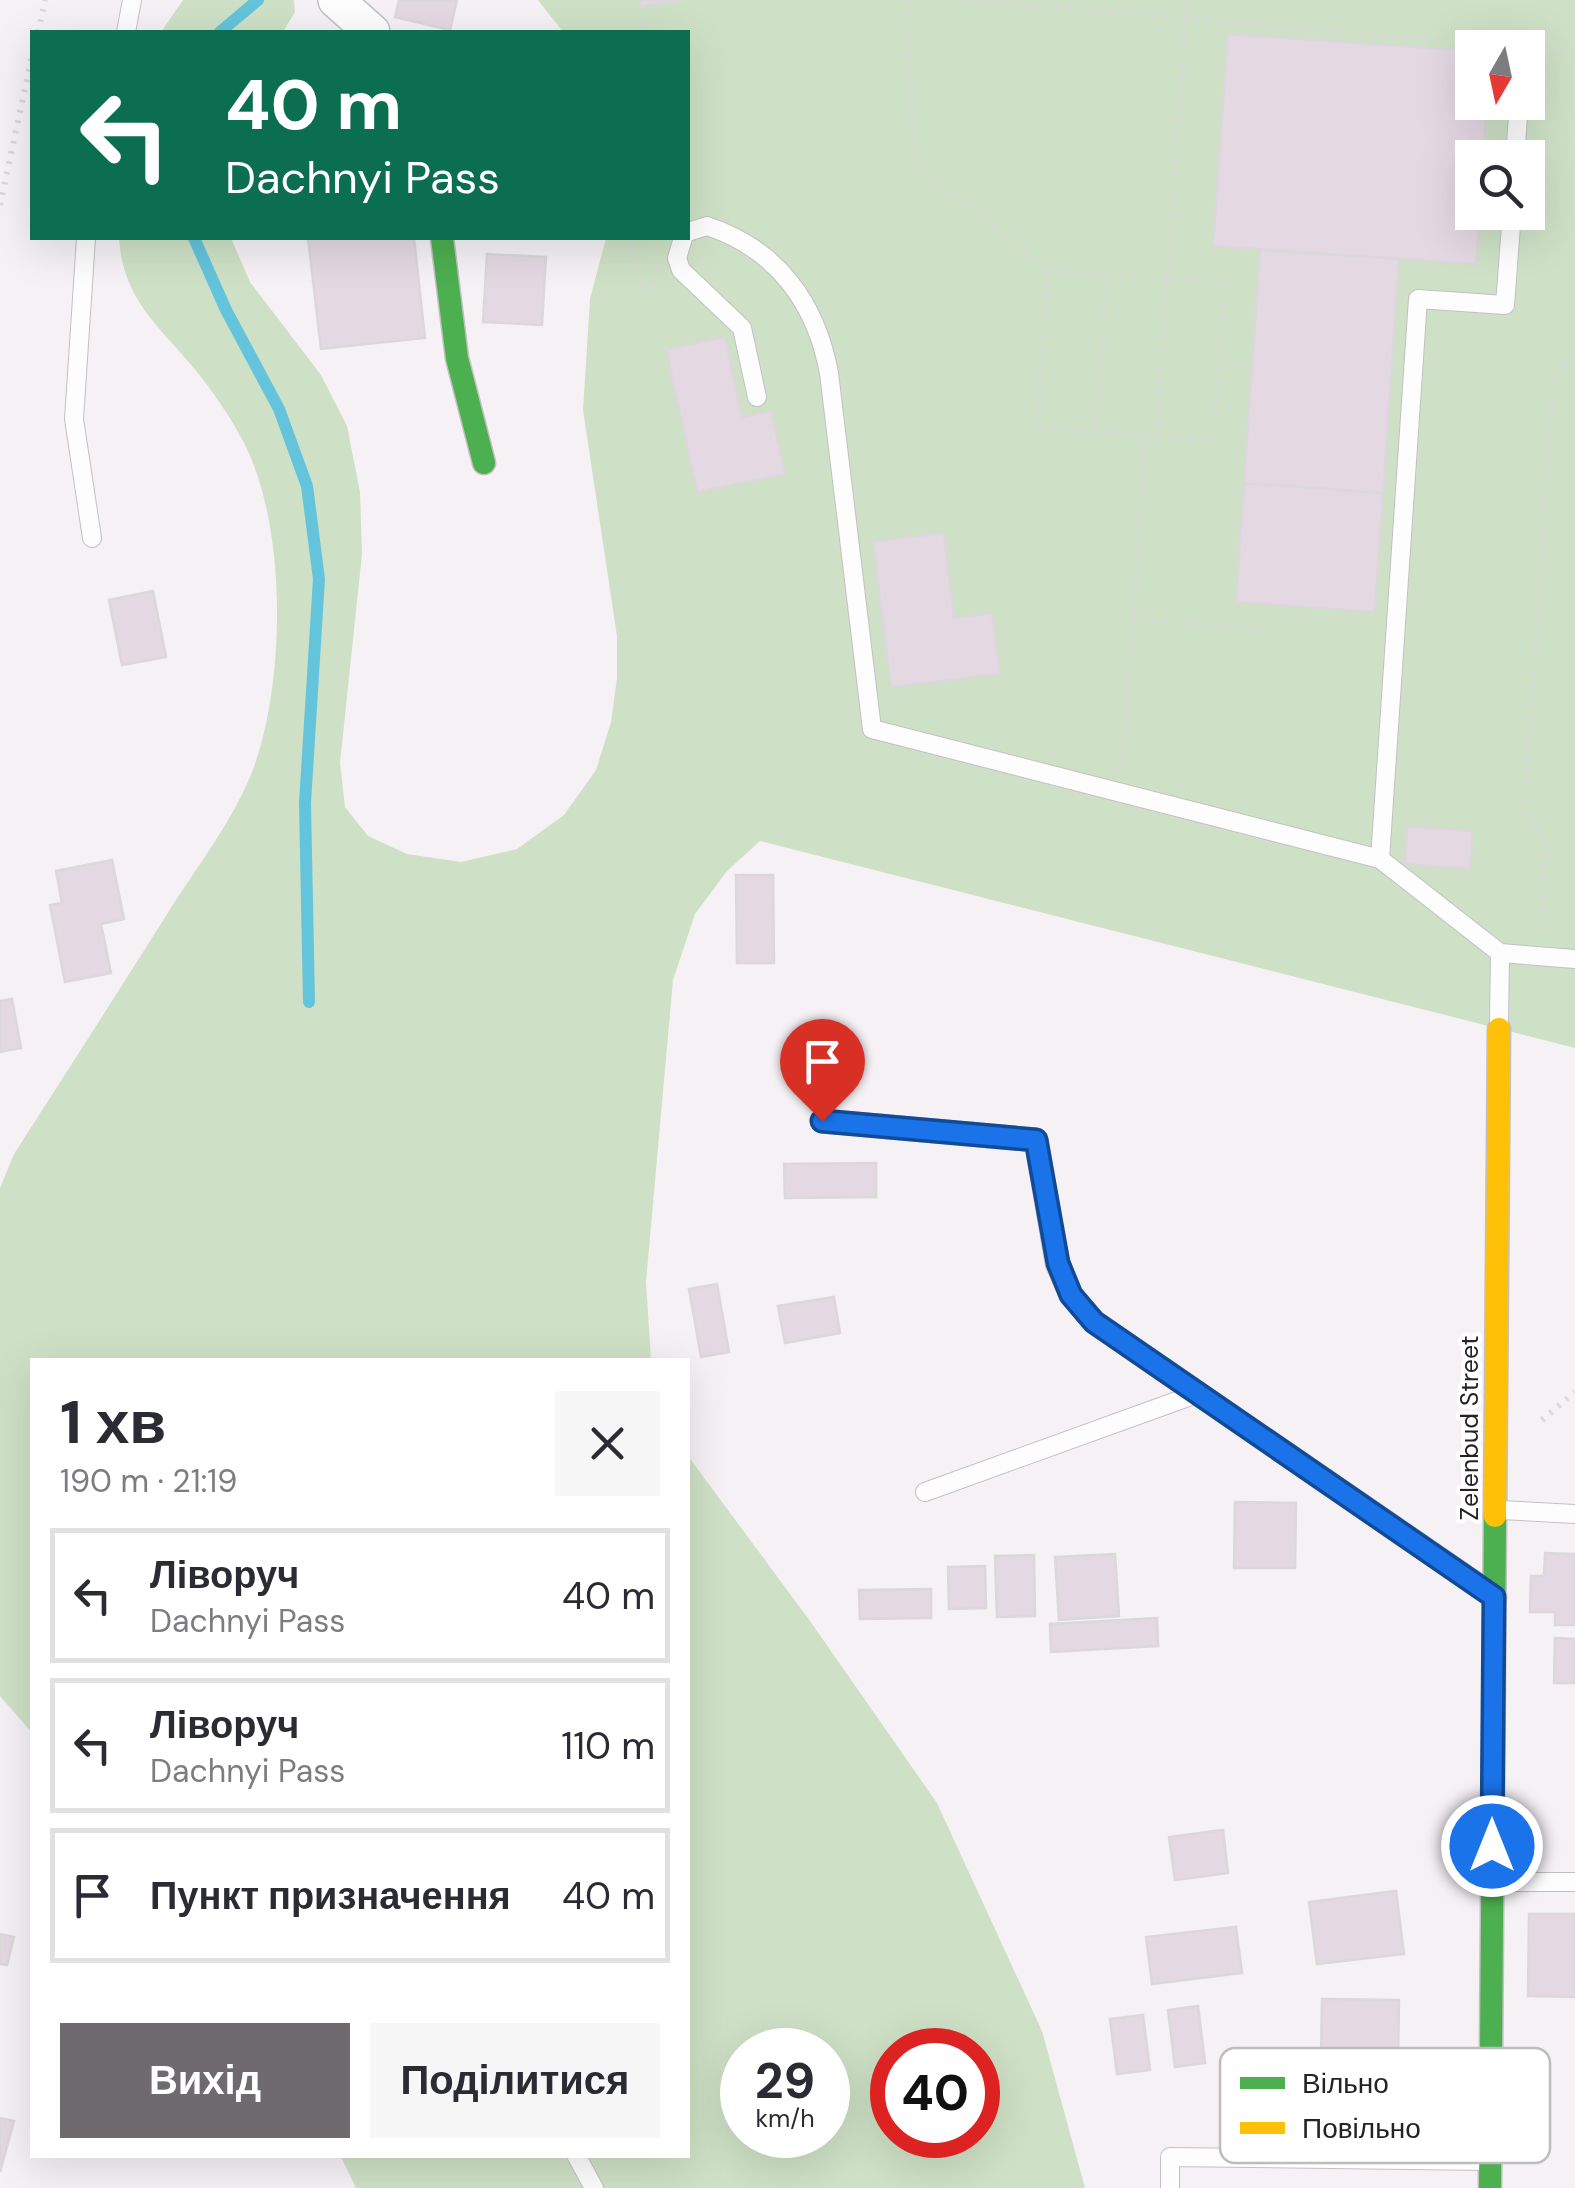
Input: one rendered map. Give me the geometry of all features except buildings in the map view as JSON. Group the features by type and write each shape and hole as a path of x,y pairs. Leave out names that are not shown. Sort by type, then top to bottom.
{"street":[{"path":"336,0 370,30"},
{"path":"442,240 457,358 484,463"},
{"name":"Zelenbud Street","path":"1491,2048 1500,1029"},
{"path":"822,1121 1036,1140 1058,1263 1071,1295 1094,1322 1494,1597"}],"lane":[{"path":"126,30 132,0"},
{"path":"690,233 707,226 743,240 785,274 815,320 829,373 872,729 1380,859 1500,953 1575,960"},
{"path":"1380,859 1418,299 1505,306 1511,230"},
{"path":"86,240 74,418 92,538"},
{"path":"683,240 676,258 681,270 742,328 757,397"},
{"path":"1500,953 1500,1029"},
{"path":"924,1492 1198,1394"},
{"path":"1496,1510 1575,1514"},
{"path":"1492,1882 1575,1882"},
{"path":"1170,2188 1170,2157 1220,2157"},
{"path":"578,2158 594,2188"}],"path":[{"path":"38,30 45,0"},
{"path":"906,0 914,163 1048,271 1224,283 1214,440 1037,427 1048,271"},
{"path":"964,0 1455,41"},
{"path":"1157,435 1187,0"},
{"path":"639,30 649,15"},
{"path":"1545,49 1575,51"},
{"path":"0,205 30,65"},
{"path":"630,240 641,288"},
{"path":"1096,432 1107,275"},
{"path":"1540,956 1548,840 1524,813 1554,378 1575,348"},
{"path":"1219,364 1252,366"},
{"path":"1121,793 1146,435"},
{"path":"1133,618 1264,630"}],"green space":[{"path":"183,0 294,0 295,12 284,30 162,30"},
{"path":"538,0 1575,0 1575,1048 760,841 727,871 695,914 673,980 646,1282 651,1358 30,1358 30,1731 0,1696 0,1188 14,1154 237,805 264,732 276,650 275,563 269,521 246,447 201,377 137,298 128,281 119,240 232,240 250,282 321,375 347,426 360,492 362,554 340,763 345,807 368,836 407,854 461,862 517,849 564,815 596,770 611,722 617,636 583,410 590,299 605,240 690,240 690,30 561,30"},
{"path":"690,1459 937,1803 1042,2031 1085,2188 356,2188 341,2158 690,2158"}],"waterway":[{"path":"222,30 258,0"},
{"path":"195,240 226,310 279,409 307,486 319,579 305,803 309,1002"}],"traffic: fast":[{"path":"442,240 457,358 484,463"},
{"path":"822,1121 1036,1140 1057,1263 1071,1295 1094,1322 1495,1597"},
{"path":"1491,2048 1495,1516"},
{"path":"1490,2163 1490,2188"}],"traffic: slow":[{"path":"1495,1516 1499,1029"}],"route":[{"path":"822,1121 1036,1140 1058,1263 1071,1295 1094,1322 1494,1597 1492,1846"}]}
